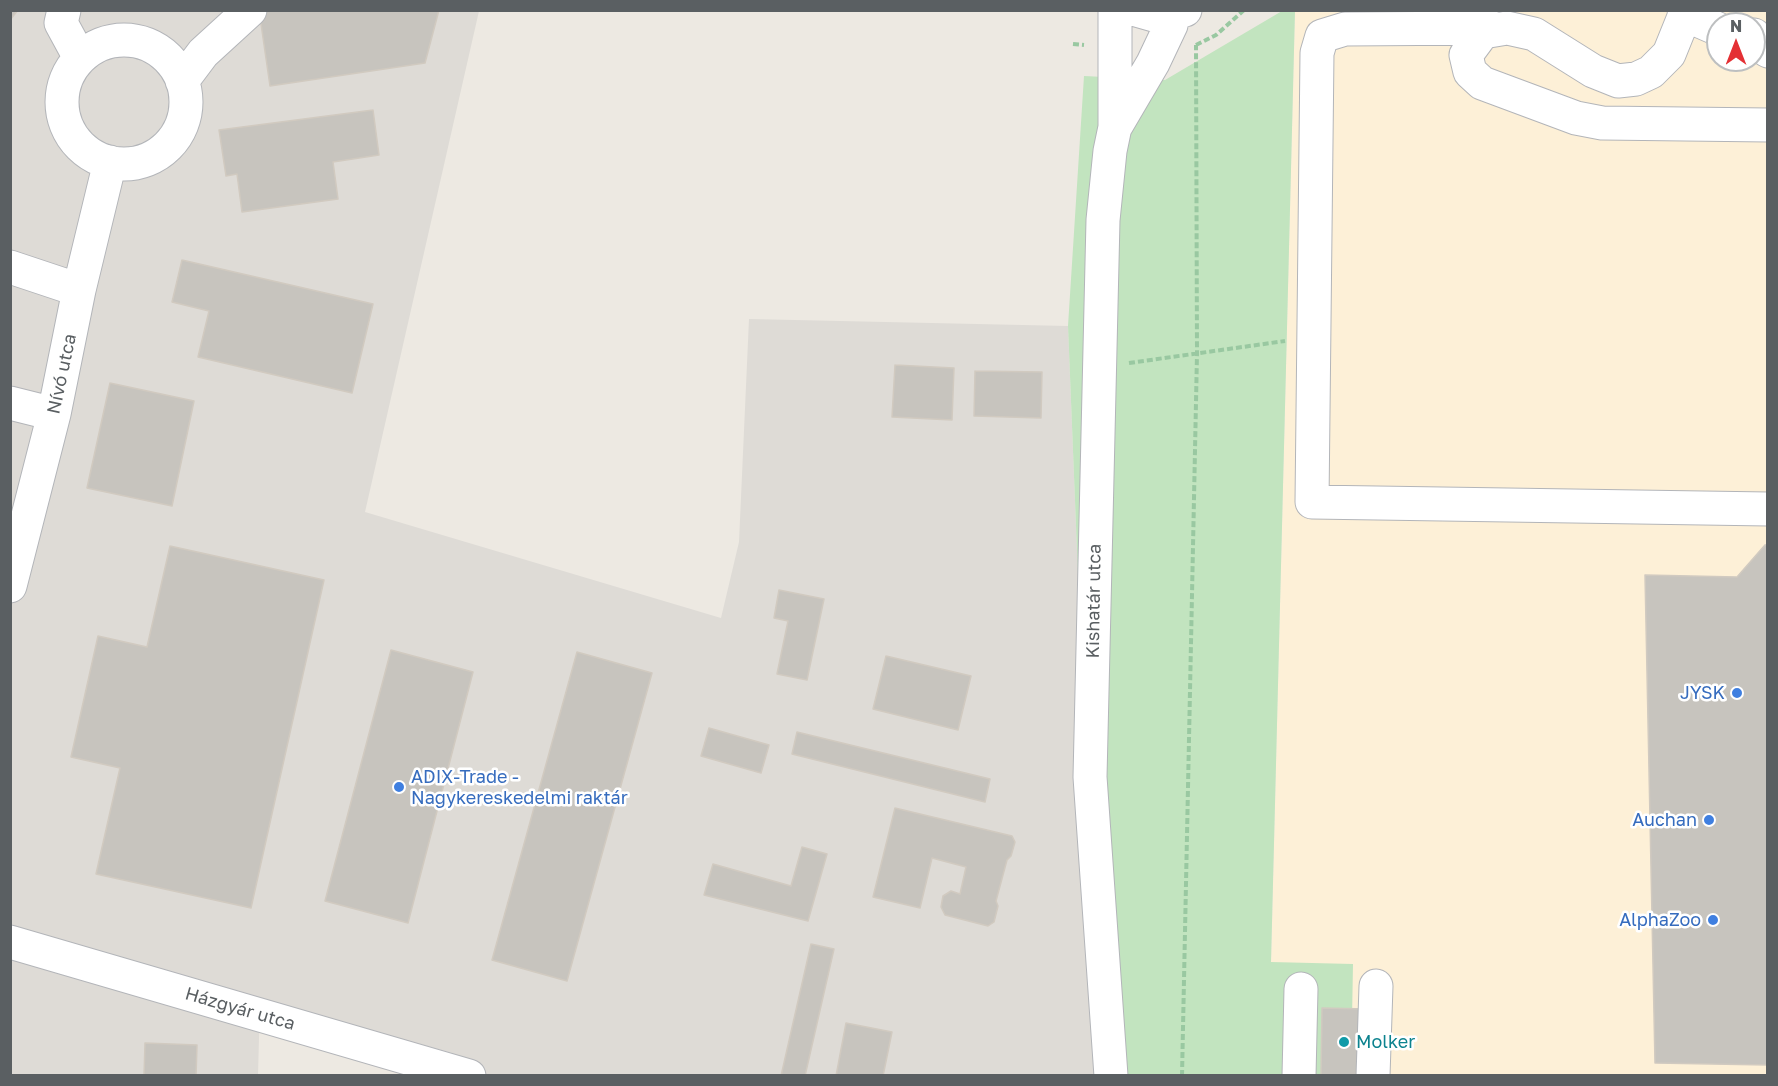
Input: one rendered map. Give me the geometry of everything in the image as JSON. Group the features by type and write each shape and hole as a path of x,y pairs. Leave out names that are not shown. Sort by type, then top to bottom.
{"street":[{"path":"64,10 61,23 80,58"},
{"path":"182,81 202,53 250,10"},
{"path":"1115,10 1115,127"},
{"path":"1136,10 1157,16 1179,13"},
{"path":"1706,23 1695,19 1685,11 1669,54 1651,72 1636,79 1618,81 1593,71 1534,34 1507,28 1345,29 1322,36 1317,53 1312,338 1312,502 1767,509"},
{"path":"1115,127 1153,63 1179,13"},
{"path":"1493,28 1483,32 1466,55 1470,72 1482,83 1576,118 1602,123 1767,125"},
{"path":"117,40 138,41 157,49 172,63 182,81 186,99 184,118 176,135 164,149 147,159 129,164 110,162 92,155 78,143 68,128 62,110 63,91 69,73 80,58 97,46 117,40"},
{"name":"Kishatár utca","path":"1111,1076 1090,777 1103,220 1110,151 1115,127"},
{"name":"Nívó utca","path":"13,569 54,414 79,290 110,162"},
{"path":"10,267 79,290"},
{"path":"10,403 54,414"},
{"name":"Házgyár utca","path":"10,942 469,1076"},
{"path":"1373,1076 1376,986"},
{"path":"1299,1076 1301,989"}],"path":[{"path":"1182,1076 1197,354 1196,44 1216,35 1244,10"},
{"path":"1099,367 1312,338"}],"shaded area":[{"path":"10,11 479,11 365,512 721,618 739,542 749,319 1068,326 1098,1075 452,1075 452,1053 260,1000 258,1075 11,1075"},
{"path":"1295,11 1767,11 1767,1075 1351,1075 1271,963"}],"green space":[{"path":"1282,11 1295,11 1271,962 1353,964 1351,1075 1098,1075 1068,326 1084,76 1165,80"}],"building":[{"path":"10,10 18,10 10,20"},
{"path":"259,10 439,10 425,63 270,86"},
{"path":"373,110 379,155 333,162 338,199 242,212 237,174 226,176 219,130"},
{"path":"182,260 373,304 352,393 198,357 209,311 172,302"},
{"path":"895,365 954,368 952,420 892,417"},
{"path":"975,371 1042,372 1041,418 974,416"},
{"path":"110,383 194,401 172,506 87,488"},
{"name":"Auchan","path":"1765,545 1768,545 1768,1065 1655,1063 1645,575 1737,577"},
{"path":"170,546 324,580 251,908 96,874 120,768 71,757 98,636 147,647"},
{"path":"779,590 824,599 807,680 777,674 788,621 774,618"},
{"name":"ADIX-Trade - Nagykereskedelmi raktár","path":"391,650 473,672 408,923 325,901"},
{"path":"577,652 652,673 567,981 492,960"},
{"path":"886,656 971,676 958,730 873,709"},
{"path":"709,728 769,745 761,773 701,756"},
{"path":"797,732 990,779 985,802 792,754"},
{"path":"895,808 1012,836 1015,842 1011,856 1007,860 996,901 998,906 994,922 988,926 945,915 941,907 943,896 951,891 960,894 966,867 932,858 920,908 873,897"},
{"path":"802,847 827,854 808,921 704,895 713,864 791,886"},
{"path":"811,944 834,949 805,1076 781,1076"},
{"name":"Molker","path":"1322,1008 1367,1009 1365,1076 1321,1076"},
{"path":"846,1023 892,1032 883,1076 836,1076"},
{"path":"145,1043 197,1045 196,1076 144,1076"}],"place":[{"name":"JYSK","path":"1737,693"},
{"name":"ADIX-Trade - Nagykereskedelmi raktár","path":"399,787"},
{"name":"Auchan","path":"1709,820"},
{"name":"AlphaZoo","path":"1713,920"},
{"name":"Molker","path":"1344,1042"}]}
